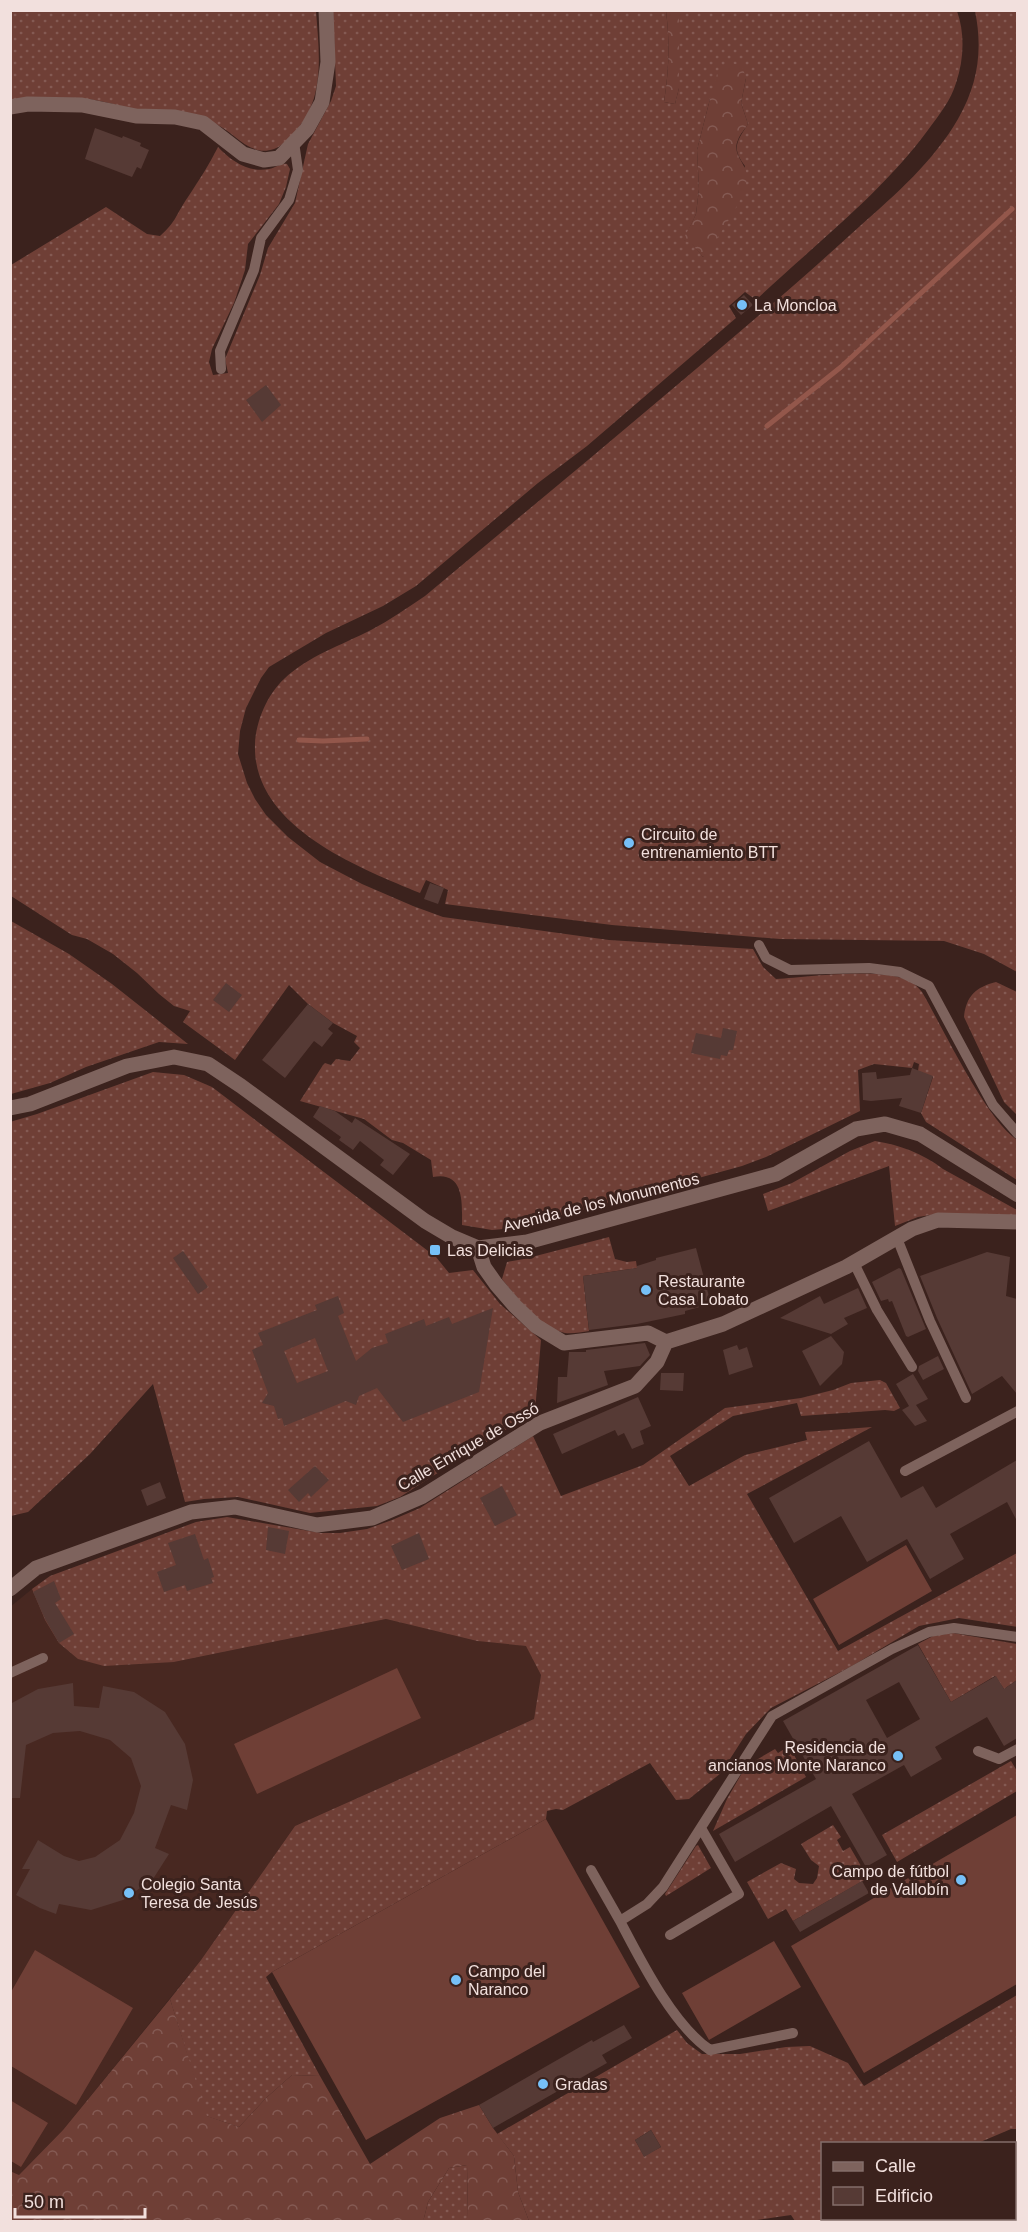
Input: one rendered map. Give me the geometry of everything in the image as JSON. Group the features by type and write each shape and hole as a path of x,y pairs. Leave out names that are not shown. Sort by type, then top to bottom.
{"street":[{"path":"10,107 27,104 82,105 136,116 175,117 203,123 243,154 264,160 279,158 307,129 322,102 328,62 326,10"},
{"path":"10,1108 30,1104 127,1066 174,1057 208,1064 424,1221 478,1248 484,1266 515,1306 536,1326 564,1343 648,1333 666,1342 723,1324 854,1263 912,1229 938,1220 1017,1222"},
{"name":"Avenida de los Monumentos","path":"478,1248 527,1242 776,1174 856,1129 885,1124 920,1134 1017,1194"},
{"name":"Calle Enrique de Ossó","path":"10,1589 36,1569 191,1512 235,1507 317,1525 372,1518 423,1496 540,1423 635,1386 657,1362 666,1342"}],"lane":[{"path":"221,369 220,351 254,270 261,238 288,200 298,170 294,142"},
{"path":"759,945 766,958 790,970 869,968 900,972 929,986 993,1105 1017,1134"},
{"path":"897,1238 918,1292 966,1398"},
{"path":"854,1263 877,1310 912,1367"},
{"path":"905,1471 1017,1411"},
{"path":"620,1921 647,1904 663,1887 772,1716 892,1649 928,1632 954,1628 1017,1637"},
{"path":"10,1673 43,1658"},
{"path":"978,1751 999,1760 1017,1749"},
{"path":"670,1935 739,1894 701,1828"},
{"path":"591,1870 653,1984 697,2041 710,2050 793,2033"}],"shaded area":[{"name":"Colegio Santa Teresa de Jesús","path":"32,1589 45,1620 174,1662 386,1619 477,1641 527,1646 541,1675 534,1719 295,1826 201,1960 63,2130 19,2175 10,2171 10,1607"}],"green space":[{"path":"11,11 316,11 319,59 312,105 305,119 288,140 274,149 265,151 249,147 221,126 199,119 155,114 92,100 56,99 11,103"},
{"path":"333,11 666,11 668,56 664,102 675,104 679,88 679,11 957,11 962,47 961,65 954,89 928,130 890,176 756,300 745,292 729,306 736,318 587,446 538,483 416,586 383,606 326,633 269,667 246,708 240,731 238,754 247,783 255,799 266,815 288,837 320,862 362,884 443,917 609,940 753,949 763,967 776,979 865,973 899,977 912,982 922,992 978,1093 1005,1129 1017,1140 1017,1180 926,1122 921,1113 933,1077 918,1071 919,1064 914,1062 912,1068 874,1064 858,1070 860,1111 766,1157 742,1166 517,1228 492,1230 462,1225 460,1191 451,1179 443,1176 433,1177 431,1160 403,1143 392,1140 364,1119 300,1101 325,1063 331,1065 336,1059 350,1061 360,1048 354,1042 357,1036 333,1023 308,1004 289,985 235,1060 183,1022 190,1011 174,1006 113,954 87,939 72,935 11,896 11,265 106,207 147,234 160,236 173,222 218,147 241,165 254,169 269,169 287,164 290,169 286,187 279,204 248,244 245,270 234,303 212,349 209,362 213,375 228,373 225,359 260,275 268,248 295,203 308,144 331,101 336,86","holes":["746,78 741,103 748,124 737,149 745,166 703,257 691,242 684,240 696,214 699,189 697,150 710,99"]},
{"path":"666,11 679,11 679,88 675,104 664,102 668,56"},
{"path":"975,11 1017,11 1017,972 984,954 944,941 780,939 612,925 445,904 448,890 426,880 420,893 367,870 313,840 289,820 271,798 259,773 255,744 258,726 264,709 278,685 304,664 378,626 425,596 783,295 900,189 948,135 965,106 977,66 979,39"},
{"path":"731,63 742,66 746,78 741,103 748,124 736,145 747,179 736,208 703,257 691,243 683,240 696,214 699,189 697,150 710,99 717,74"},
{"path":"11,921 69,954 112,984 188,1044 159,1042 86,1067 50,1083 11,1094"},
{"path":"996,982 1017,992 1017,1115 1004,1102 964,1017 967,1003 973,994"},
{"path":"153,1072 184,1075 212,1087 436,1257 449,1273 473,1270 500,1304 541,1340 535,1411 400,1497 377,1506 310,1513 238,1497 185,1502 153,1384 90,1454 28,1512 11,1516 10,1122"},
{"path":"875,1141 902,1147 927,1158 1017,1210 1017,1216 943,1213 918,1217 895,1226 889,1166 768,1211 763,1194 792,1183 850,1151"},
{"path":"609,1237 615,1259 627,1262 636,1261 637,1268 583,1276 589,1331 565,1333 546,1325 529,1311 502,1279 507,1262"},
{"path":"880,1380 886,1383 900,1408 894,1411 801,1416 797,1403 733,1416 670,1456 689,1486 745,1455 807,1440 805,1432 872,1427 747,1494 838,1651 1017,1553 1018,1627 959,1618 919,1626 852,1666 771,1708 746,1734 721,1773 689,1799 676,1800 650,1763 563,1810 547,1811 546,1819 272,1972 266,1977 320,2076 292,2075 239,2127 206,2116 170,1999 201,1960 295,1826 534,1719 541,1675 526,1646 477,1641 386,1619 174,1662 104,1666 78,1659 59,1643 45,1620 32,1589 50,1576 196,1522 227,1517 321,1533 367,1529 420,1508 533,1436 561,1496 643,1465 725,1408 801,1398 851,1383"},
{"path":"906,1545 932,1591 839,1645 813,1599"},
{"path":"953,1633 1017,1644 1017,1680 1004,1689 995,1676 951,1702 918,1644 933,1636"},
{"path":"397,1668 421,1718 257,1794 234,1744"},
{"path":"789,1746 806,1777 713,1831 727,1799 746,1766 775,1749 778,1753"},
{"path":"1011,1761 1017,1771 1017,1791 897,1862 882,1835"},
{"name":"Campo de fútbol de Vallobín","path":"1017,1815 1017,1984 864,2073 791,1946"},
{"name":"Campo del Naranco","path":"546,1819 640,1987 366,2140 272,1972"},
{"path":"833,1825 841,1837 837,1840 843,1851 850,1847 868,1878 793,1921 786,1909 768,1919 747,1882 781,1863 796,1869 794,1879 799,1883 813,1884 817,1878 819,1866 811,1860 801,1844"},
{"path":"698,1845 711,1868 666,1896 665,1894"},
{"path":"774,1941 801,1987 709,2040 682,1993"},
{"path":"35,1950 133,2008 76,2105 11,2066 11,1992"},
{"path":"1017,1995 1017,2129 1011,2129 980,2142 821,2142 821,2220 842,2221 795,2221 791,2215 743,2222 529,2221 518,2192 514,2156 497,2134 677,2030 687,2043 702,2054 740,2054 810,2046 848,2063 864,2086","holes":["651,2130 661,2147 644,2156 635,2140"]},
{"path":"170,1999 207,2116 239,2127 292,2075 320,2076 370,2164 440,2118 479,2105 514,2156 518,2192 529,2221 471,2222 468,2220 467,2165 449,2168 428,2202 423,2222 11,2221 10,2171 19,2175 63,2130"},
{"path":"10,2100 48,2123 21,2167 11,2161"},
{"path":"467,2165 468,2219 471,2221 423,2222 428,2202 449,2168"}],"building":[{"path":"95,128 141,143 140,146 149,150 141,169 137,167 132,177 85,159"},
{"name":"La Moncloa","path":"744,295 753,305 741,315 732,305"},
{"path":"266,385 281,405 262,422 246,400"},
{"path":"430,883 444,888 438,904 424,899"},
{"path":"226,983 242,995 229,1012 213,1000"},
{"path":"308,1004 333,1023 328,1029 333,1033 322,1047 314,1041 285,1078 262,1060"},
{"path":"723,1028 737,1031 733,1050 729,1050 727,1056 721,1055 720,1059 691,1053 696,1033 721,1038"},
{"path":"912,1068 933,1076 921,1113 899,1106 902,1098 863,1100 862,1073 876,1072 877,1079 910,1075"},
{"path":"320,1106 335,1111 352,1123 355,1118 410,1154 393,1175 380,1165 384,1160 360,1141 353,1150 339,1140 341,1137 313,1117"},
{"name":"Restaurante Casa Lobato","path":"696,1248 711,1304 685,1311 685,1314 637,1324 589,1330 583,1276 637,1268 656,1258"},
{"path":"183,1251 208,1287 198,1294 173,1258"},
{"path":"987,1252 1010,1257 1006,1296 1017,1299 1017,1394 1002,1376 972,1394 920,1276"},
{"path":"899,1268 926,1329 908,1337 892,1301 889,1302 888,1299 881,1301 872,1282"},
{"path":"858,1288 867,1308 844,1318 848,1324 831,1334 780,1318 820,1296 824,1304"},
{"path":"338,1296 344,1313 338,1316 356,1361 372,1348 388,1343 385,1334 424,1319 426,1326 449,1317 452,1324 493,1308 479,1392 403,1422 377,1388 359,1396 356,1405 346,1401 284,1426 282,1418 278,1419 274,1406 262,1403 268,1393 252,1350 263,1345 258,1333 317,1310 315,1305","holes":["315,1338 328,1371 297,1383 284,1351"]},
{"path":"831,1336 844,1352 842,1364 820,1386 802,1351"},
{"path":"645,1343 650,1355 640,1366 604,1371 608,1385 557,1403 558,1377 567,1377 569,1352 586,1352 586,1350"},
{"path":"737,1345 739,1350 747,1347 753,1367 729,1375 723,1350"},
{"path":"938,1356 944,1369 923,1380 918,1371 919,1366"},
{"path":"661,1373 684,1373 683,1391 660,1390"},
{"path":"913,1374 928,1399 916,1405 927,1421 915,1426 902,1410 909,1406 896,1384"},
{"path":"638,1397 651,1426 640,1431 644,1444 632,1449 624,1433 618,1436 615,1430 562,1454 553,1434"},
{"path":"869,1441 901,1498 923,1486 936,1508 1017,1460 1017,1521 1007,1502 950,1534 964,1559 930,1579 907,1539 867,1562 841,1516 794,1543 769,1498"},
{"path":"315,1466 329,1480 311,1497 308,1493 299,1502 288,1490"},
{"path":"160,1482 166,1498 147,1506 141,1490"},
{"path":"502,1486 517,1515 495,1526 480,1498"},
{"path":"268,1527 289,1531 285,1554 266,1550"},
{"path":"419,1533 429,1559 402,1570 391,1546"},
{"path":"195,1534 204,1560 208,1558 214,1577 211,1578 213,1583 187,1591 185,1585 164,1592 157,1572 176,1565 168,1543"},
{"path":"54,1581 61,1599 55,1603 74,1634 59,1643 33,1592"},
{"name":"Residencia de ancianos Monte Naranco","path":"918,1645 951,1702 996,1676 1004,1689 1017,1680 1017,1738 1004,1746 987,1717 935,1747 942,1759 911,1777 904,1765 852,1794 887,1855 866,1867 831,1806 735,1862 719,1834 816,1779 783,1721","holes":["899,1682 920,1719 887,1738 866,1700"]},
{"path":"73,1683 74,1706 99,1708 103,1686 134,1692 165,1712 185,1744 193,1780 187,1810 171,1805 155,1848 169,1854 153,1879 123,1900 91,1910 59,1904 56,1914 16,1895 30,1869 22,1869 38,1840 64,1856 79,1861 95,1857 120,1840 134,1813 141,1786 131,1758 110,1740 80,1731 53,1733 26,1745 20,1798 10,1798 10,1704 38,1689"},
{"path":"862,1881 869,1893 800,1932 793,1921"},
{"name":"Gradas","path":"624,2025 632,2038 602,2055 607,2063 493,2128 479,2105 592,2040 593,2042"},
{"path":"651,2130 661,2147 644,2157 635,2140"}],"waterway":[{"path":"767,426 841,367 1012,209"},
{"path":"299,740 367,739"}],"place":[{"name":"La Moncloa","path":"742,305"},
{"name":"Circuito de entrenamiento BTT","path":"629,843"},
{"name":"Las Delicias","path":"435,1250"},
{"name":"Restaurante Casa Lobato","path":"646,1290"},
{"name":"Residencia de ancianos Monte Naranco","path":"898,1756"},
{"name":"Campo de fútbol de Vallobín","path":"961,1880"},
{"name":"Colegio Santa Teresa de Jesús","path":"129,1893"},
{"name":"Campo del Naranco","path":"456,1980"},
{"name":"Gradas","path":"543,2084"}]}
